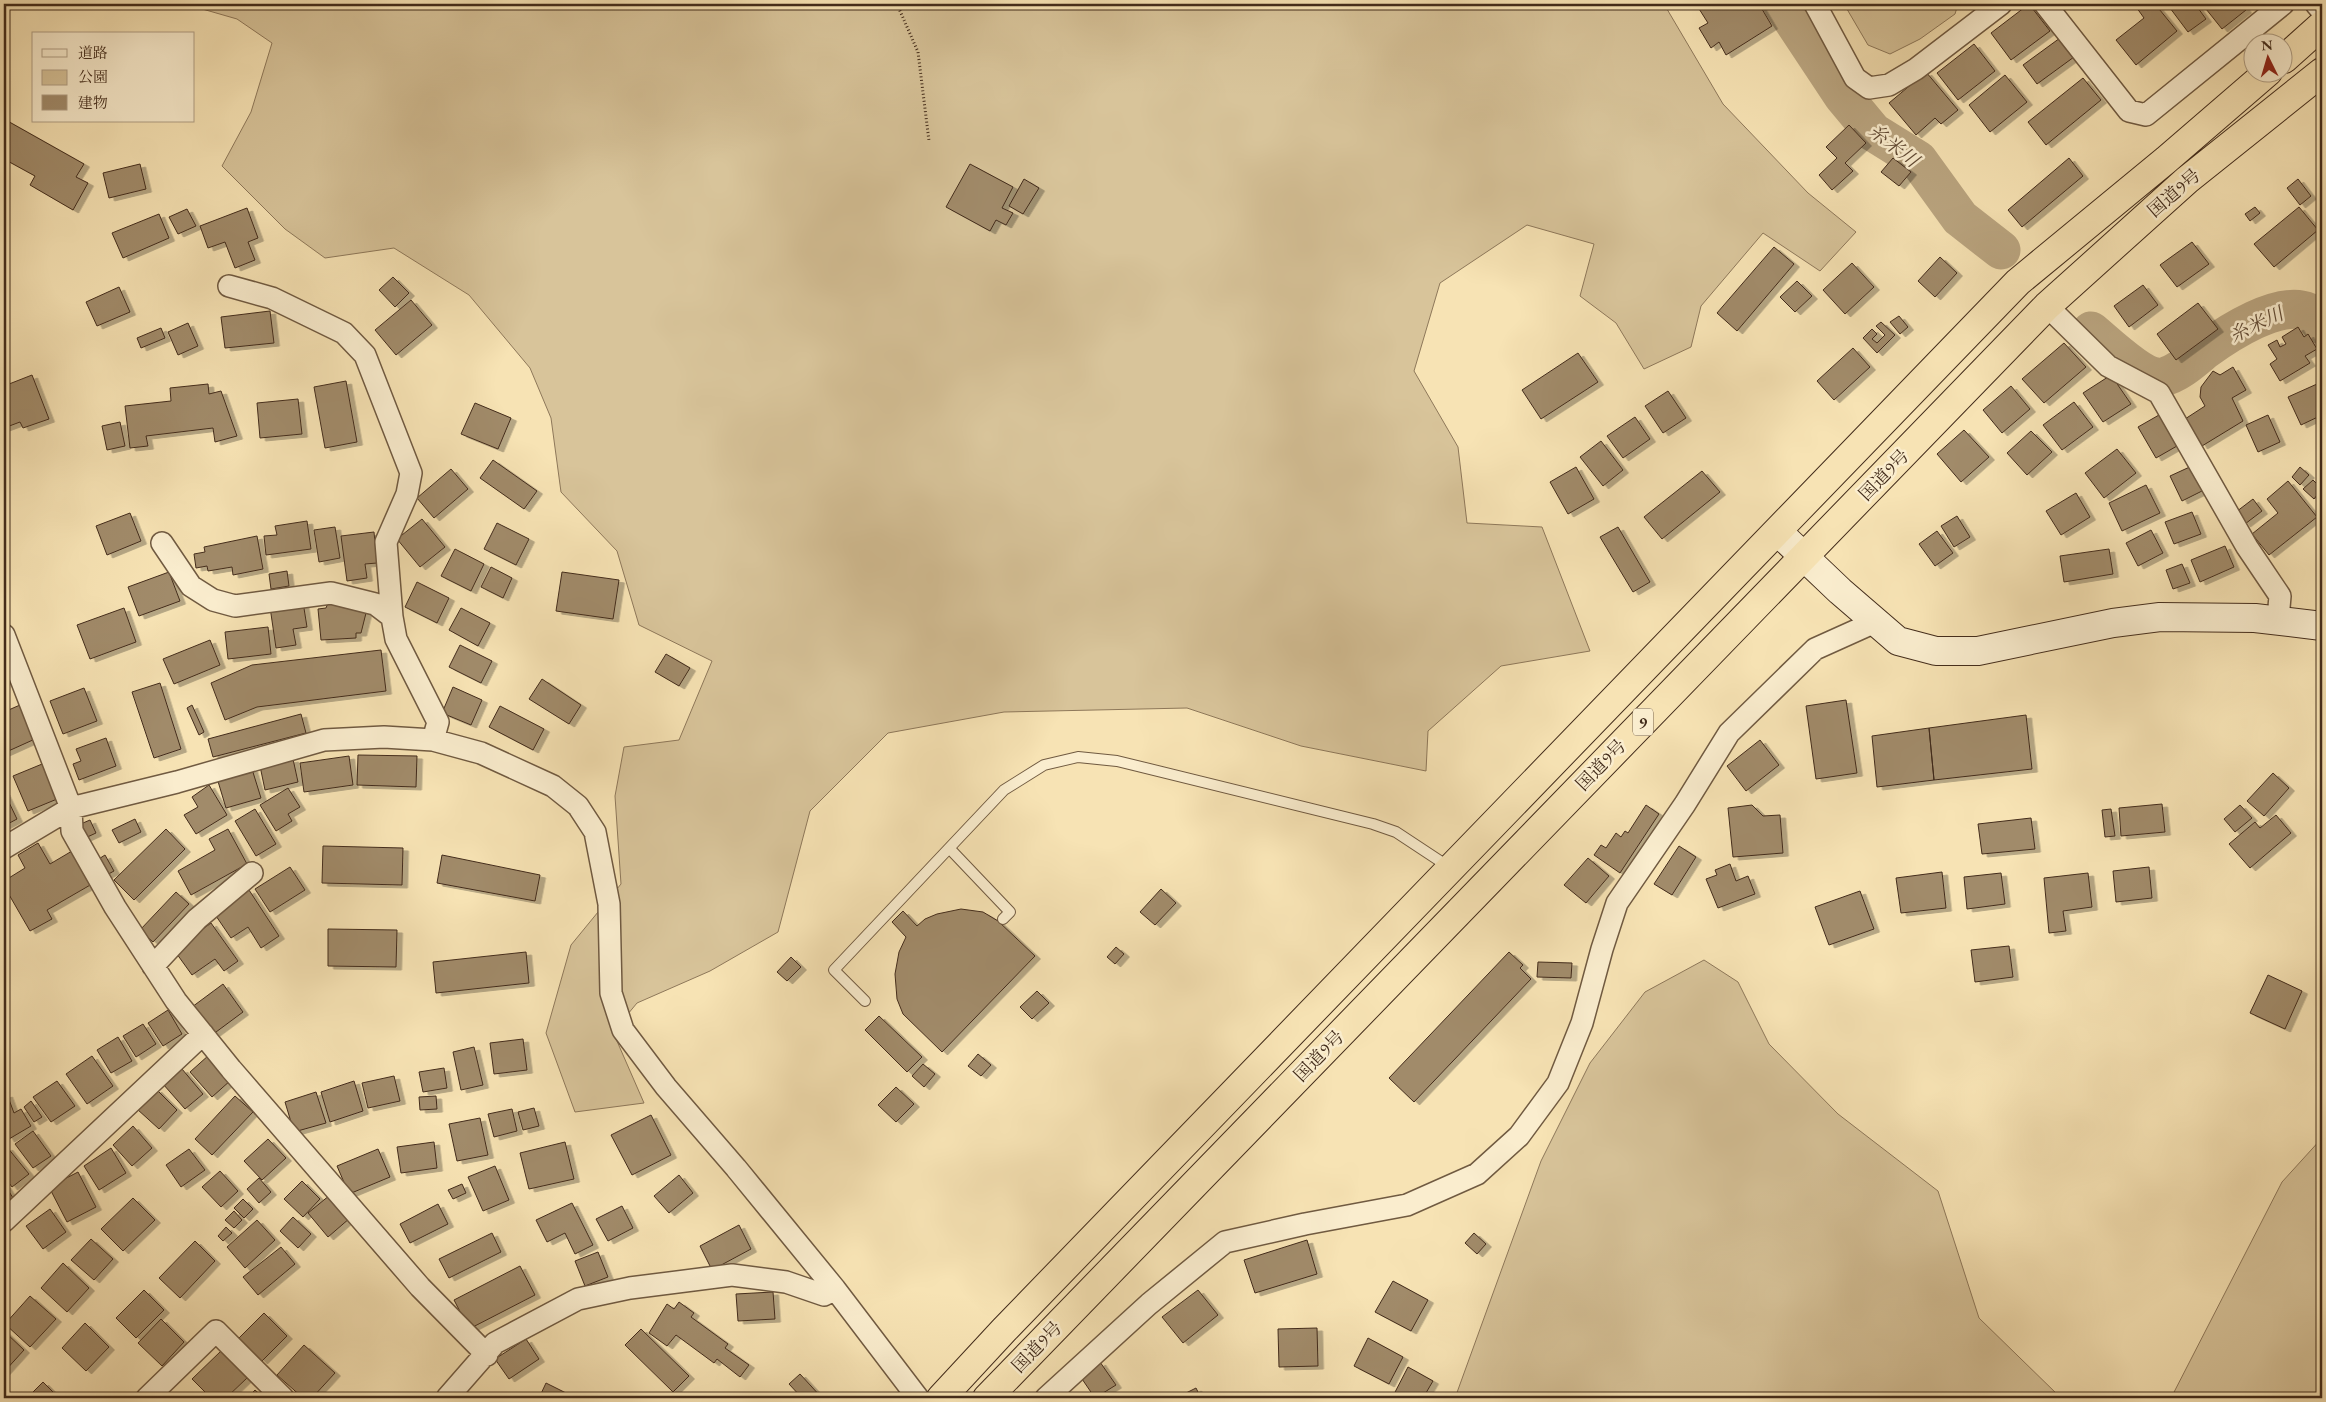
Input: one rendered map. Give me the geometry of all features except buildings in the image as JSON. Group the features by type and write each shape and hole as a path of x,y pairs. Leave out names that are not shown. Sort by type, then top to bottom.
{"highway":[{"path":"2294,50 2322,25"},
{"name":"国道9号","path":"987,1398 2047,306 2187,180 2322,72"},
{"name":"国道9号","path":"941,1398 1017,1316 1452,869 1624,688 1778,532 2018,282 2166,160 2256,82"}],"street":[{"path":"1815,4 1856,78 1869,88 1889,86 1916,69 2000,4"},
{"path":"2045,4 2129,111 2146,115 2283,4"},
{"path":"2316,4 2322,11"},
{"path":"229,286 272,298 344,333 365,355 411,473 408,494 386,542 392,617 396,639 438,722 433,740"},
{"path":"2047,306 2108,366 2159,392 2247,547 2280,596 2278,619"},
{"path":"1778,532 1804,558 1898,641 1936,651 1978,651 2113,623 2160,617 2208,616 2278,619 2322,626"},
{"path":"162,543 191,586 213,600 235,606 331,592 375,604 392,617"},
{"path":"1046,1398 1149,1304 1225,1242 1305,1224 1407,1205 1477,1174 1519,1136 1558,1083 1582,1023 1617,902 1685,804 1729,733 1814,649 1876,622"},
{"path":"4,634 71,808 72,831 114,907 176,1001 420,1286 487,1355"},
{"path":"4,848 71,808 177,782 324,740 384,737 433,740 481,752 553,786 578,806 595,832 609,904 612,994 623,1030 666,1088 736,1168 835,1289 918,1398"},
{"path":"153,966 197,919 252,873"},
{"path":"4,1222 203,1034"},
{"path":"447,1398 487,1355 495,1343 578,1299 630,1288 732,1275 786,1282 824,1295 835,1289"},
{"path":"148,1398 216,1331 283,1398"}],"lane":[{"path":"865,1001 834,970 1004,790 1044,765 1078,757 1117,761 1373,824 1396,832 1452,869"},
{"path":"950,849 1010,912 1003,919"}],"path":[{"path":"896,4 918,52 929,142"}],"green space":[{"path":"185,4 1664,4 1723,104 1808,193 1856,232 1820,271 1763,233 1701,306 1691,347 1644,369 1616,323 1580,296 1594,244 1527,225 1440,283 1414,371 1458,447 1467,523 1542,527 1590,651 1501,666 1428,731 1426,771 1301,746 1187,708 1004,712 888,733 810,811 778,932 710,971 637,1003 613,1032 644,1103 575,1112 546,1033 571,945 621,884 615,796 624,747 679,740 712,661 639,625 617,551 561,492 551,418 530,368 469,295 394,248 325,258 285,229 222,166 251,112 272,43 237,19"},
{"path":"1844,4 1958,4 1955,14 1920,39 1890,54 1868,45"},
{"path":"1704,960 1738,982 1769,1044 1838,1114 1938,1191 1979,1318 2058,1395 2068,1398 1455,1398 1541,1161 1590,1063 1645,992"},
{"path":"2322,1138 2322,1398 2171,1398 2282,1182"}],"waterway":[{"name":"糸米川","path":"1782,4 1843,96 1873,132 1918,160 1960,218 2001,250"},
{"name":"糸米川","path":"2091,331 2135,367 2145,373 2163,377 2180,370 2226,335 2269,314 2296,309 2310,313 2322,325"}]}
